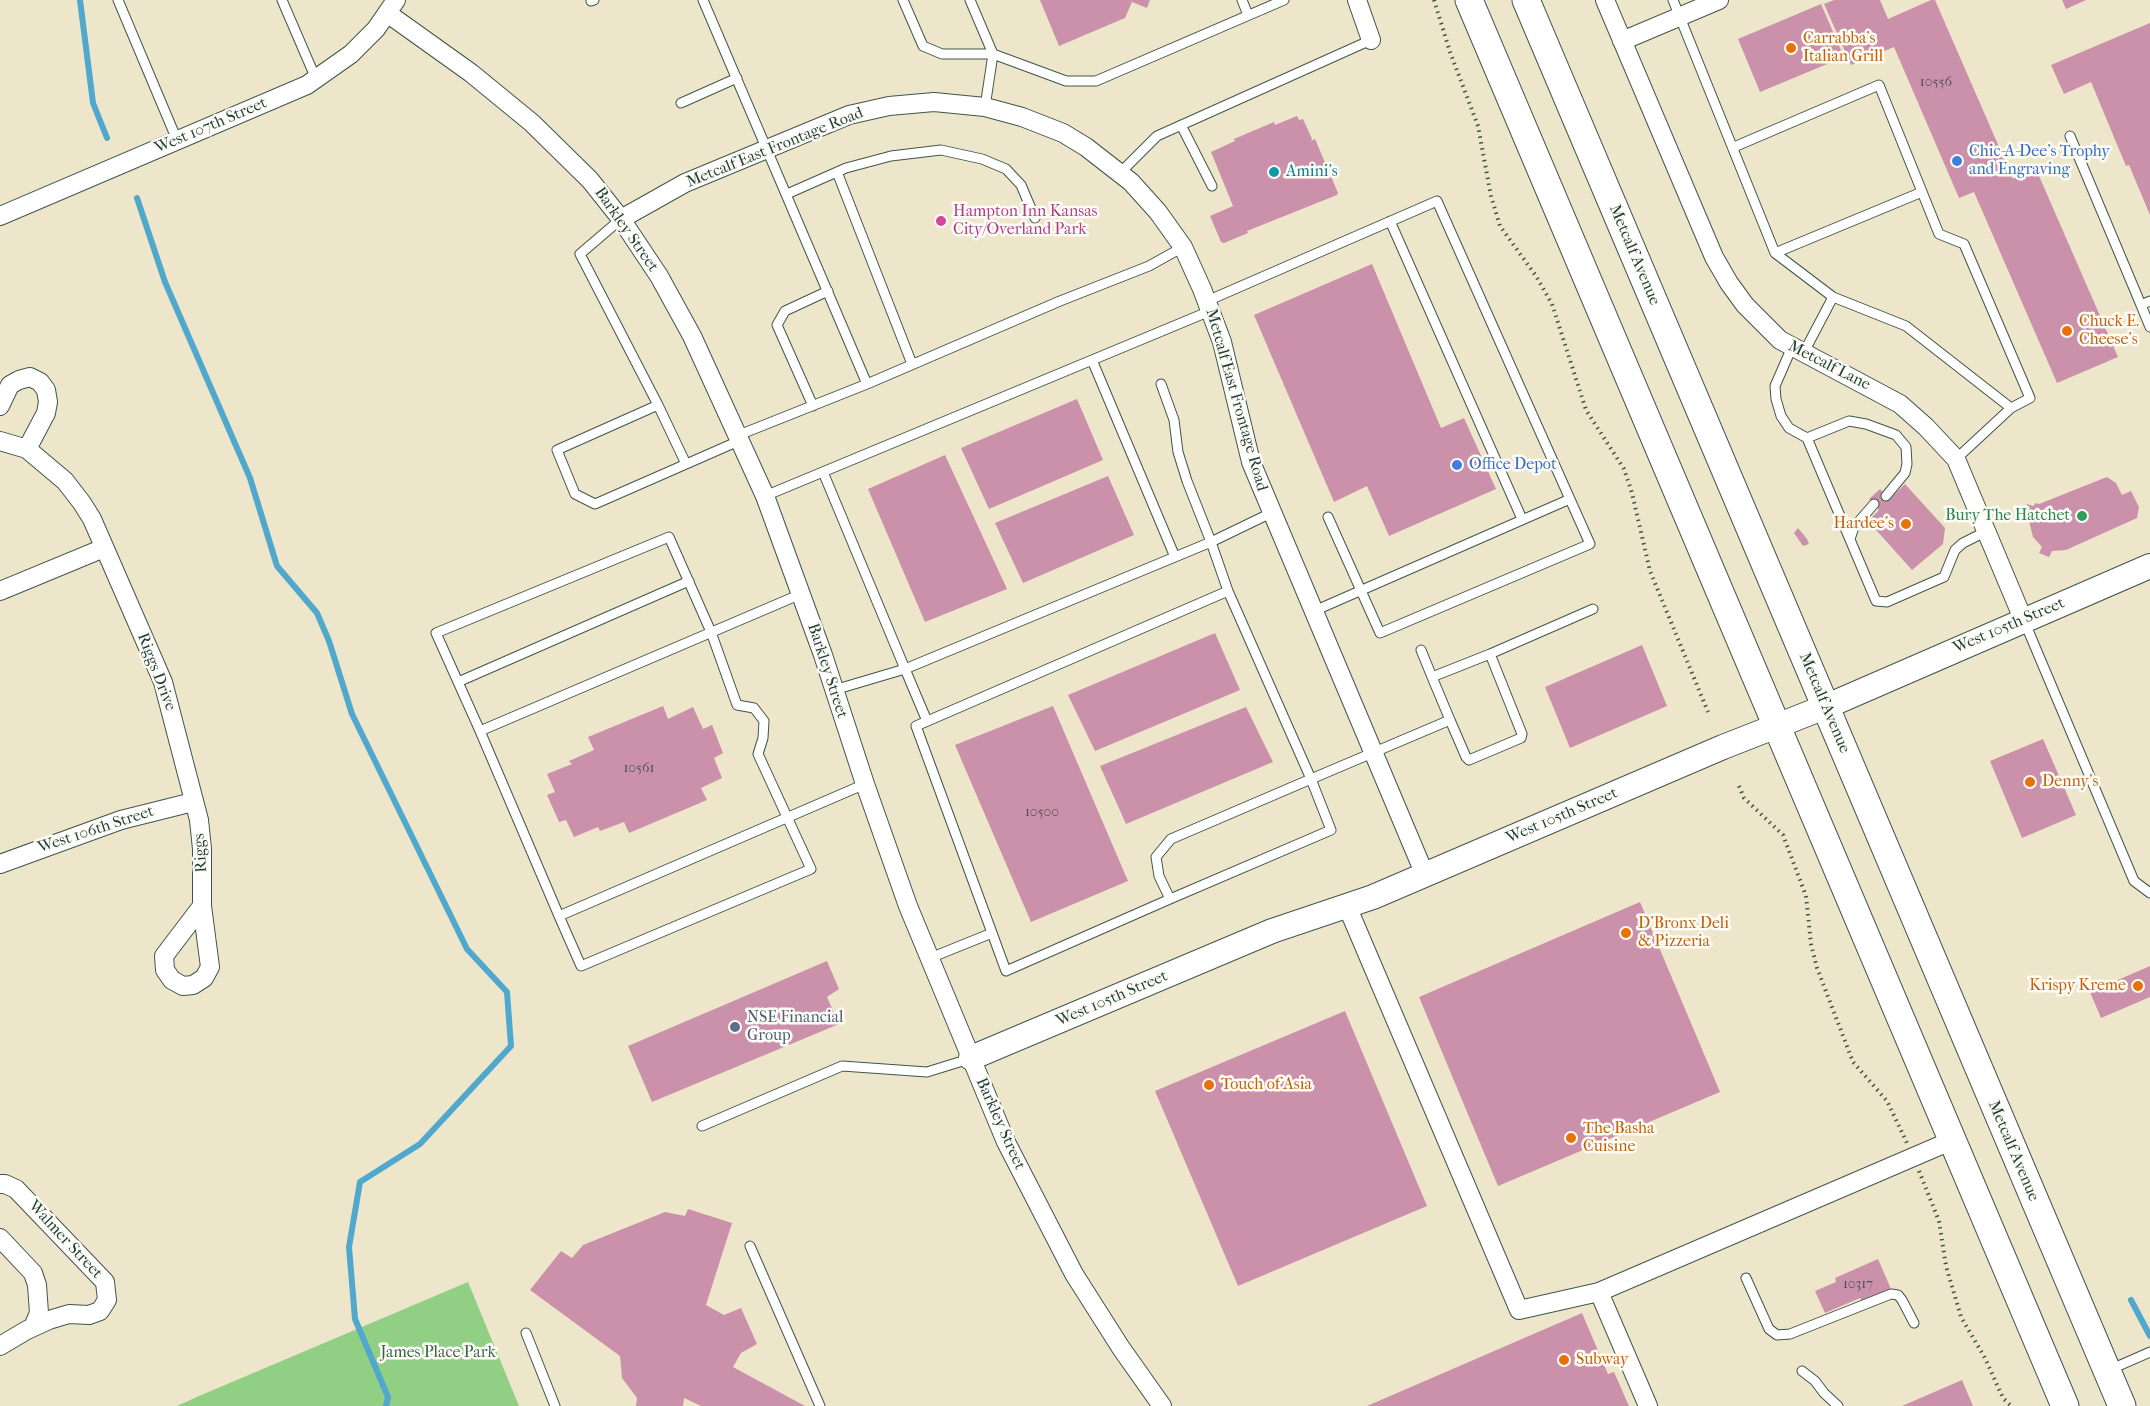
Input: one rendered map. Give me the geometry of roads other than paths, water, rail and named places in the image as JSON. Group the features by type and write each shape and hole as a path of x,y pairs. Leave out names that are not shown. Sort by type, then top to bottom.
{"main road":[{"path":"1469,0 2065,1406"},
{"name":"Metcalf Avenue","path":"1526,0 2122,1406"}],"street":[{"path":"1357,0 1371,40"},
{"name":"Metcalf Lane","path":"1605,0 1714,257 1728,283 1750,310 1780,340 1900,405 1926,427 1956,459 2024,619"},
{"path":"1622,41 1677,8 1719,0"},
{"name":"West 107th Street","path":"0,216 316,79 351,54 376,29 391,6"},
{"name":"Barkley Street","path":"391,6 532,123 590,180 621,219 659,276 687,326 765,496 908,906 1006,1142 1074,1274 1162,1406"},
{"name":"Metcalf East Frontage Road","path":"621,219 685,183 768,147 849,115 890,106 934,102 985,107 1022,117 1063,133 1120,173 1158,212 1183,247 1222,342 1251,462 1425,875"},
{"path":"0,406 10,385 20,380 30,377 40,382 46,390 48,402 46,413 27,449"},
{"name":"Riggs Drive","path":"0,441 27,449 66,481 82,503 163,682 194,802"},
{"path":"0,591 104,548"},
{"name":"West 105th Street","path":"971,1058 1272,931 1373,897 1776,725 1826,706 2150,566"},
{"name":"West 106th Street","path":"0,864 122,820 194,802"},
{"name":"Riggs","path":"194,802 202,849 202,906"},
{"path":"1347,906 1519,1310 1599,1292 1953,1140"},
{"name":"Walmer Street","path":"0,1184 16,1189 105,1282 107,1290 107,1300 100,1311 89,1315 69,1314 49,1320 0,1346"},
{"path":"0,1238 33,1273 37,1285 39,1313 33,1327"},
{"path":"1599,1292 1648,1406"}],"lane":[{"path":"118,0 177,140"},
{"path":"282,0 316,79"},
{"path":"703,0 768,147 867,384"},
{"path":"903,0 923,46 942,54 993,54 1066,81 1096,81 1284,0"},
{"path":"970,0 993,54 985,107"},
{"path":"1242,0 1248,15"},
{"path":"1677,8 1776,253 1833,297 1906,326 2011,408"},
{"path":"1120,173 1157,136 1371,40"},
{"path":"681,103 737,78"},
{"path":"1734,147 1879,86 1939,234 1964,244 2030,399 2011,408 1956,459"},
{"path":"1181,125 1212,186"},
{"path":"2070,136 2145,303 2150,327"},
{"path":"788,194 837,172 891,156 941,150 982,159 1006,169 1020,185 1035,218"},
{"path":"837,172 912,364"},
{"path":"1776,253 1922,192"},
{"path":"765,496 1092,360 1437,201 1590,544 1380,633 1328,517"},
{"path":"621,219 580,254 686,464"},
{"path":"1390,221 1522,519"},
{"path":"658,405 557,450 576,494 595,504 813,406 1060,301 1149,266 1183,247"},
{"path":"813,406 777,325 785,311 828,291"},
{"path":"1833,297 1775,386 1776,399 1781,416 1789,428 1807,438 1876,601 1887,602 1944,577 1955,550 1963,543 1987,531"},
{"path":"1092,360 1175,557"},
{"path":"1161,384 1174,420 1178,452 1187,481 1228,591 1311,779 1331,830 1006,970 916,726 1228,591"},
{"path":"1807,438 1849,421 1866,424 1896,435 1906,447 1907,464 1905,473 1886,495"},
{"path":"823,472 927,721"},
{"path":"1314,610 1570,499"},
{"path":"1850,539 1854,527 1874,504"},
{"path":"834,690 905,669 1211,542 1271,513"},
{"path":"669,537 711,632 737,705 754,708 764,721 763,738 758,754 811,869 582,966 436,633 669,537"},
{"path":"458,682 689,581"},
{"path":"480,731 801,594"},
{"path":"1432,677 1593,609"},
{"path":"2024,619 2134,881 2150,893"},
{"path":"1421,650 1469,760 1521,738 1522,734 1490,654"},
{"path":"1170,899 1160,876 1156,857 1171,839 1450,720"},
{"path":"559,916 865,784"},
{"path":"930,958 992,933"},
{"path":"702,1126 842,1066 927,1072 971,1058"},
{"path":"750,1246 820,1406"},
{"path":"1746,1278 1769,1329 1777,1335 1790,1334 1891,1294 1898,1295 1902,1300 1914,1323"},
{"path":"526,1333 555,1406"},
{"path":"2107,1371 2150,1352"},
{"path":"1802,1371 1815,1381 1838,1406"}],"waterway":[{"path":"80,0 93,103 107,138"},
{"path":"137,198 165,282 250,478 277,566 317,613 329,641 352,714 467,949 507,992 511,1046 420,1144 360,1182 349,1247 355,1319 388,1397 386,1406"},
{"path":"2131,1300 2150,1336"}],"place":[{"name":"Carrabba's Italian Grill","path":"1791,48"},
{"name":"Chic-A-Dee's Trophy and Engraving","path":"1957,161"},
{"name":"Amini's","path":"1274,172"},
{"name":"Hampton Inn Kansas City/Overland Park","path":"941,221"},
{"name":"Chuck E. Cheese's","path":"2067,331"},
{"name":"Office Depot","path":"1457,465"},
{"name":"Bury The Hatchet","path":"2082,516"},
{"name":"Hardee's","path":"1906,524"},
{"name":"Denny's","path":"2030,782"},
{"name":"D'Bronx Deli & Pizzeria","path":"1626,933"},
{"name":"Krispy Kreme","path":"2138,986"},
{"name":"NSE Financial Group","path":"735,1027"},
{"name":"Touch of Asia","path":"1209,1085"},
{"name":"The Basha Cuisine","path":"1571,1138"},
{"name":"Subway","path":"1564,1360"}],"park label":[{"name":"James Place Park","path":"438,1353"}]}
